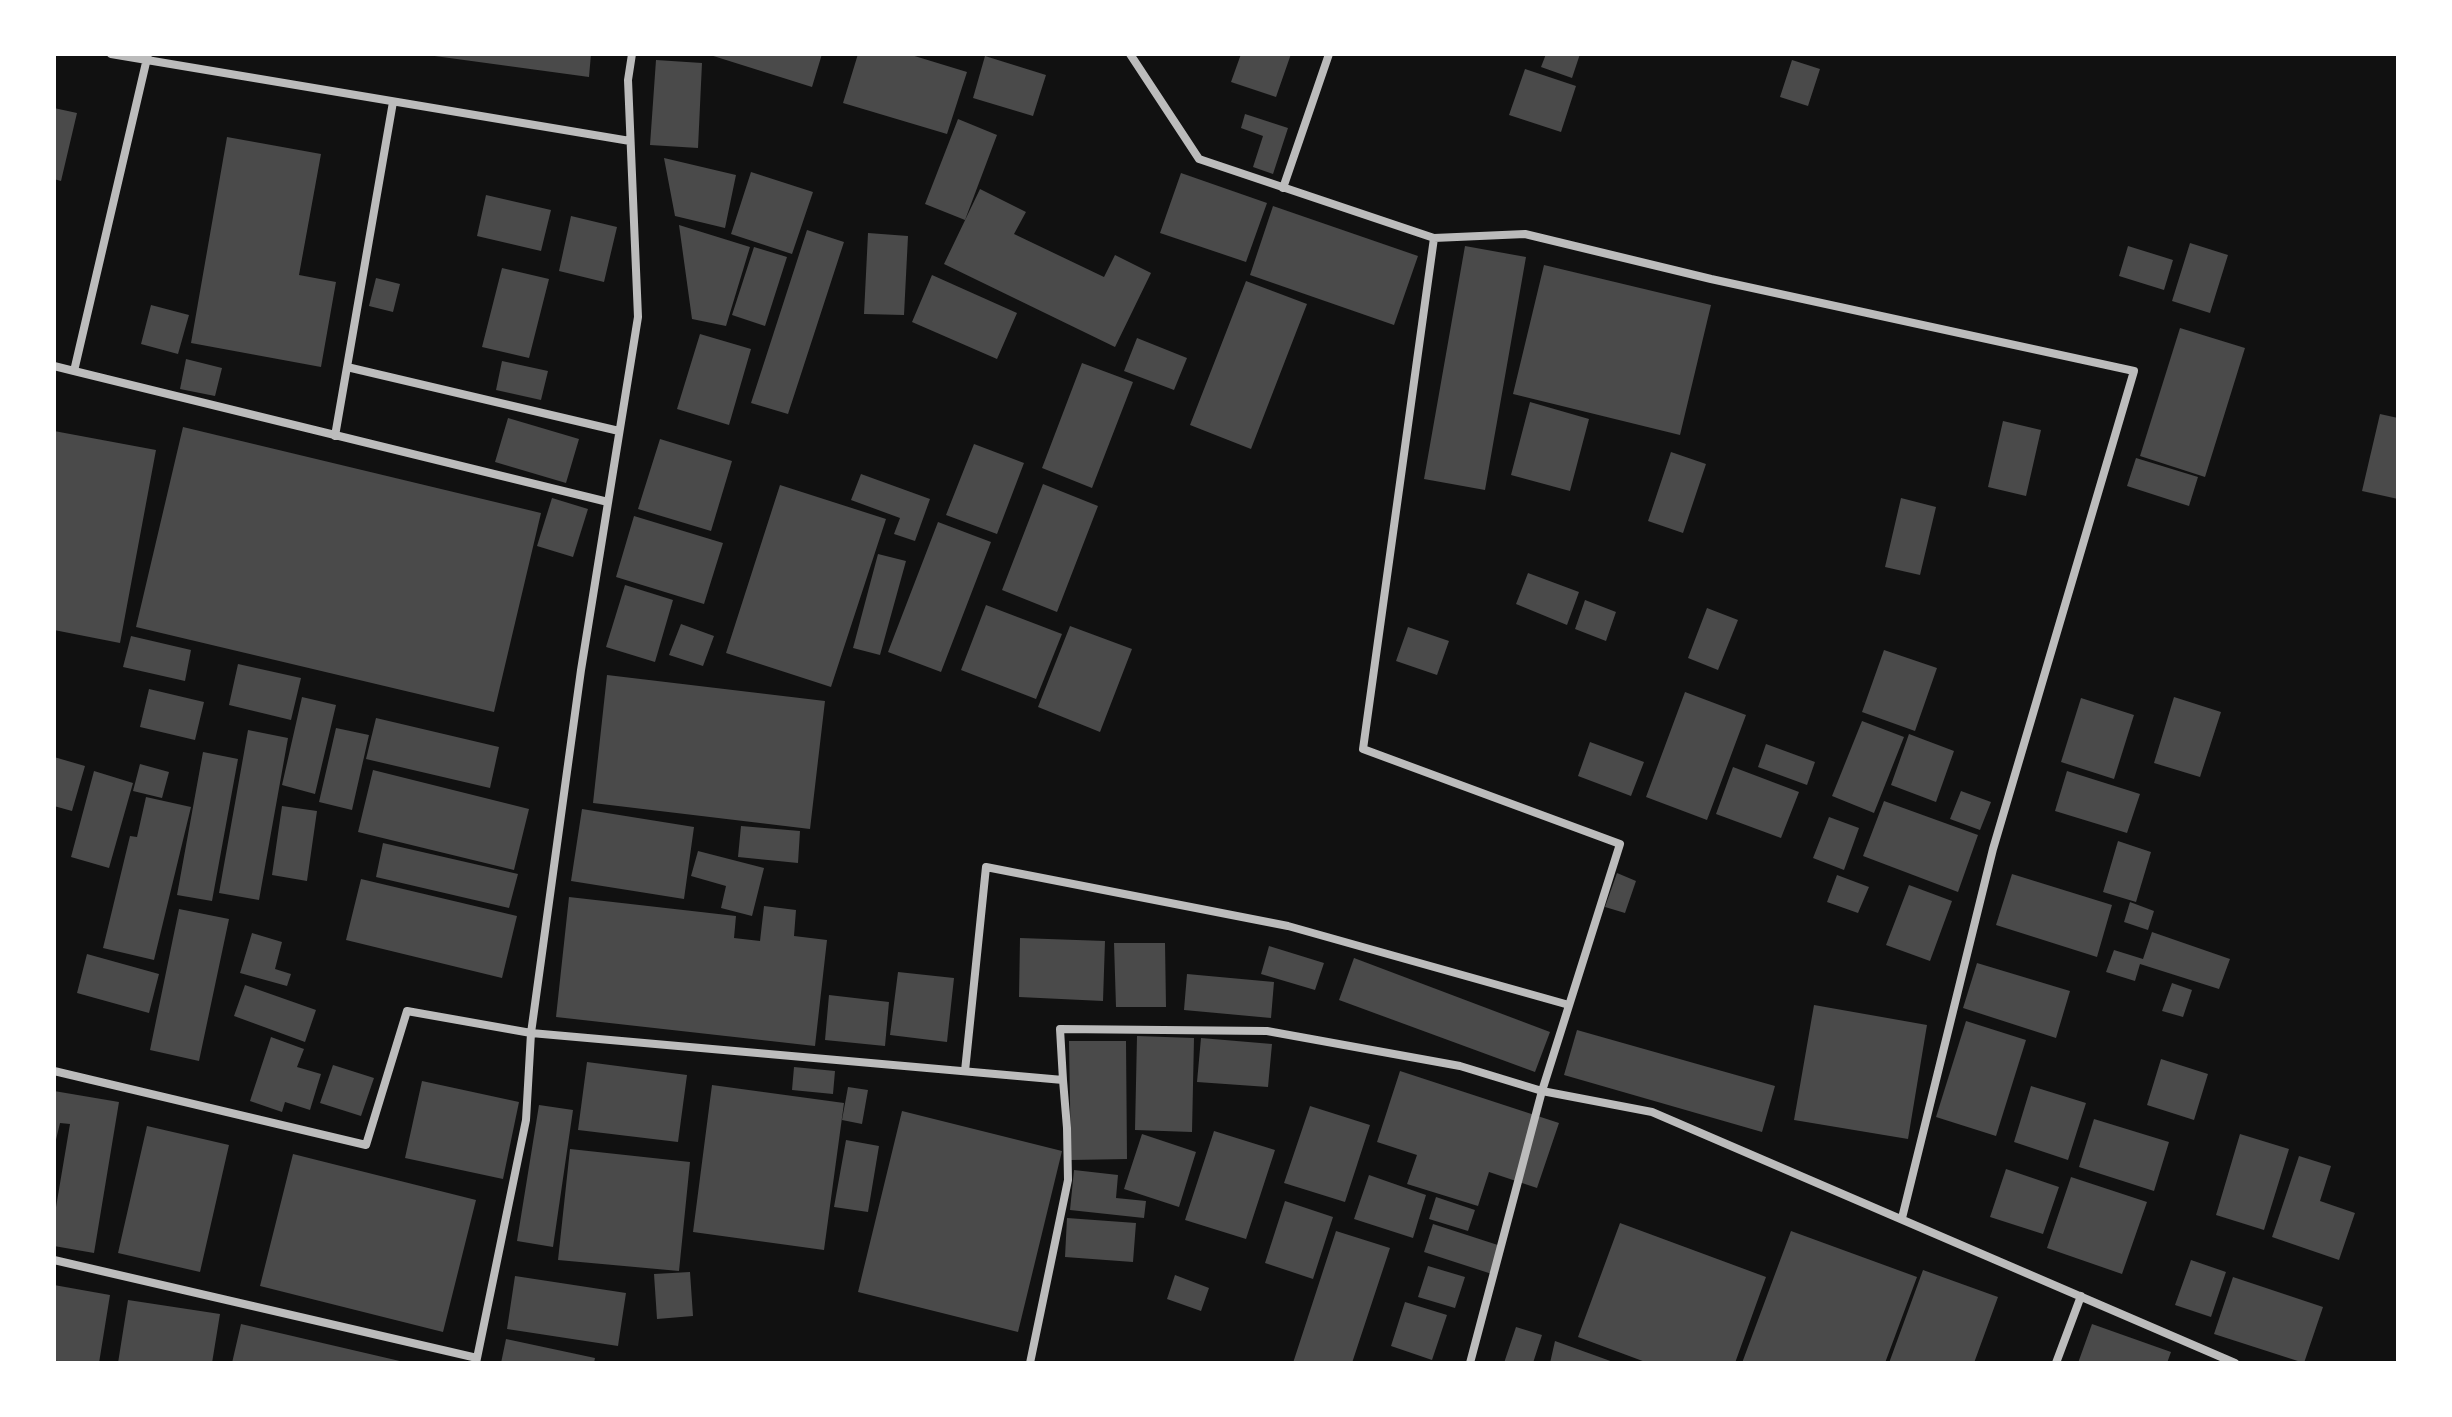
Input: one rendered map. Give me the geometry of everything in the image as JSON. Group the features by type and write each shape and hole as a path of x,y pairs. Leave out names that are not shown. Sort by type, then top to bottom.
{"street":[{"path":"111,54 148,57 630,141"},
{"path":"54,1260 476,1360 526,1120 531,1033 581,670 638,317 628,80 632,54"},
{"path":"1130,54 1199,159 1434,238 1525,234 1711,279 2134,371 1993,849 1902,1218"},
{"path":"1283,188 1329,54"},
{"path":"74,371 148,57"},
{"path":"335,436 393,102"},
{"path":"1434,238 1363,749 1620,844 1542,1091 1470,1363"},
{"path":"54,366 608,502"},
{"path":"347,367 619,431"},
{"path":"965,1071 986,867 1288,926 1569,1005"},
{"path":"54,1071 366,1145 407,1011 531,1033 1063,1080"},
{"path":"1030,1363 1068,1180 1060,1029 1267,1031 1460,1066 1542,1091 1652,1112 2235,1363"},
{"path":"2056,1363 2081,1296"}],"building":[{"path":"420,54 591,54 589,77"},
{"path":"707,54 822,54 812,87"},
{"path":"858,54 908,54 967,72 947,134 843,103"},
{"path":"1241,54 1291,54 1276,97 1231,82"},
{"path":"1546,54 1580,54 1572,78 1541,67"},
{"path":"985,56 1046,75 1033,116 973,98"},
{"path":"656,60 702,63 698,148 650,145"},
{"path":"1792,60 1820,69 1808,106 1780,97"},
{"path":"1525,69 1576,86 1561,132 1509,115"},
{"path":"54,108 77,113 61,181 54,179"},
{"path":"1245,114 1288,128 1273,174 1253,167 1263,136 1241,128"},
{"path":"958,119 997,135 965,220 925,204"},
{"path":"227,137 321,154 299,275 336,282 321,367 191,343"},
{"path":"664,158 736,175 725,228 675,216"},
{"path":"751,172 813,192 792,254 731,234"},
{"path":"1181,173 1267,203 1246,262 1160,233"},
{"path":"980,189 1026,212 1014,234 1104,277 1115,255 1151,273 1115,347 944,264"},
{"path":"486,195 551,210 541,251 477,236"},
{"path":"1273,206 1418,256 1394,325 1250,275"},
{"path":"571,216 617,227 604,282 559,271"},
{"path":"679,225 750,247 726,326 692,319"},
{"path":"807,230 844,242 788,414 751,403"},
{"path":"868,233 908,236 904,315 864,314"},
{"path":"2190,243 2228,255 2210,313 2172,301"},
{"path":"1465,246 1526,257 1485,490 1424,479"},
{"path":"2128,246 2173,260 2164,290 2119,276"},
{"path":"754,247 787,257 765,326 732,315"},
{"path":"1544,265 1711,305 1680,435 1513,394"},
{"path":"502,268 549,279 529,358 482,347"},
{"path":"932,275 1017,313 997,359 912,322"},
{"path":"376,278 400,284 393,312 369,306"},
{"path":"1246,281 1307,304 1251,449 1190,425"},
{"path":"151,305 189,315 178,354 141,344"},
{"path":"2180,328 2245,348 2205,477 2140,456"},
{"path":"700,334 751,349 729,425 677,409"},
{"path":"1137,338 1187,358 1174,390 1124,371"},
{"path":"186,359 222,368 215,396 180,389"},
{"path":"502,361 548,371 541,400 496,390"},
{"path":"1082,363 1133,382 1092,488 1042,468"},
{"path":"1530,402 1589,419 1570,491 1511,475"},
{"path":"2380,414 2398,418 2398,499 2362,491"},
{"path":"508,418 579,439 566,483 495,462"},
{"path":"2003,421 2041,430 2026,496 1988,487"},
{"path":"183,427 541,513 494,712 136,627"},
{"path":"54,431 156,450 120,643 54,630"},
{"path":"660,439 732,461 711,531 638,509"},
{"path":"974,444 1024,463 997,534 946,515"},
{"path":"1671,452 1706,464 1683,533 1648,521"},
{"path":"2136,458 2198,477 2189,506 2127,486"},
{"path":"861,474 930,499 915,541 894,534 900,518 851,500"},
{"path":"1043,484 1098,506 1057,612 1002,590"},
{"path":"780,485 886,519 831,687 726,653"},
{"path":"552,498 588,509 573,557 537,546"},
{"path":"1901,498 1936,507 1920,575 1885,567"},
{"path":"634,516 723,543 704,604 616,577"},
{"path":"938,522 991,542 941,672 888,652"},
{"path":"878,554 906,561 880,655 853,648"},
{"path":"1528,573 1579,592 1567,625 1516,604"},
{"path":"625,585 673,600 655,662 606,647"},
{"path":"1585,600 1616,612 1606,641 1575,629"},
{"path":"986,605 1062,634 1036,699 961,670"},
{"path":"1707,608 1738,620 1718,670 1688,658"},
{"path":"681,624 714,636 703,666 669,655"},
{"path":"1070,626 1132,649 1100,732 1038,707"},
{"path":"1408,627 1449,641 1437,675 1396,661"},
{"path":"131,636 191,650 185,681 123,667"},
{"path":"1884,650 1937,668 1915,731 1862,712"},
{"path":"238,664 301,678 291,720 229,705"},
{"path":"607,675 825,701 810,829 593,803"},
{"path":"149,689 204,702 195,740 140,727"},
{"path":"1685,692 1746,715 1707,820 1646,797"},
{"path":"302,697 336,705 315,794 282,785"},
{"path":"2174,697 2221,712 2200,777 2154,763"},
{"path":"2081,698 2134,715 2114,779 2061,762"},
{"path":"376,718 499,747 490,788 366,759"},
{"path":"1862,721 1904,737 1874,813 1832,796"},
{"path":"336,728 369,735 352,810 319,802"},
{"path":"248,730 288,738 259,900 219,893"},
{"path":"1909,734 1954,751 1936,802 1891,785"},
{"path":"1590,742 1644,762 1631,796 1578,776"},
{"path":"1766,744 1815,762 1807,785 1758,767"},
{"path":"203,752 238,759 212,901 177,895"},
{"path":"54,757 85,766 72,811 54,806"},
{"path":"140,764 169,772 162,798 133,791"},
{"path":"1733,767 1799,792 1781,838 1716,814"},
{"path":"373,770 529,809 514,870 358,832"},
{"path":"94,771 133,783 109,868 71,857"},
{"path":"2067,771 2140,794 2127,833 2055,811"},
{"path":"1961,791 1991,802 1980,830 1950,819"},
{"path":"146,797 191,807 154,960 103,948 130,836 137,837"},
{"path":"1884,801 1978,835 1958,892 1863,856"},
{"path":"282,806 317,811 307,881 272,875"},
{"path":"582,809 694,827 684,899 571,881"},
{"path":"1829,817 1859,828 1844,870 1813,858"},
{"path":"741,826 800,831 798,863 738,857"},
{"path":"2118,841 2151,852 2136,902 2103,892"},
{"path":"383,843 518,874 509,908 376,877"},
{"path":"698,851 764,868 752,916 721,908 726,886 691,876"},
{"path":"1617,873 1636,881 1625,913 1605,907"},
{"path":"2012,874 2112,905 2097,957 1996,925"},
{"path":"1837,875 1869,887 1858,913 1827,902"},
{"path":"361,879 517,916 502,978 346,940"},
{"path":"1909,885 1952,901 1930,961 1886,945"},
{"path":"569,897 736,916 734,938 760,941 764,906 796,910 794,936 827,940 815,1046 556,1017"},
{"path":"2130,902 2154,911 2148,930 2124,922"},
{"path":"179,909 229,919 199,1061 150,1050"},
{"path":"2152,932 2230,959 2219,989 2140,964 2135,981 2106,972 2114,950 2143,959"},
{"path":"252,933 282,942 275,969 291,974 287,986 240,973"},
{"path":"1020,938 1105,941 1103,1001 1019,997"},
{"path":"1114,943 1165,943 1166,1007 1116,1007"},
{"path":"1269,946 1324,963 1315,990 1261,974"},
{"path":"87,954 159,974 149,1013 77,993"},
{"path":"1354,958 1550,1032 1535,1072 1339,1000"},
{"path":"1977,963 2070,991 2056,1038 1963,1008"},
{"path":"898,972 954,978 947,1042 890,1035"},
{"path":"1187,974 1274,982 1271,1018 1184,1010"},
{"path":"2172,983 2192,990 2183,1017 2162,1011"},
{"path":"245,985 316,1010 305,1042 234,1016"},
{"path":"829,995 889,1002 885,1046 825,1040"},
{"path":"1814,1005 1927,1025 1908,1139 1794,1120"},
{"path":"1966,1021 2026,1040 1996,1136 1936,1117"},
{"path":"1577,1030 1775,1086 1762,1132 1564,1075"},
{"path":"1137,1036 1194,1038 1192,1132 1135,1130"},
{"path":"271,1037 304,1049 297,1067 321,1074 310,1110 285,1102 282,1112 250,1101"},
{"path":"1201,1038 1272,1044 1268,1087 1197,1082"},
{"path":"1069,1041 1126,1041 1127,1159 1071,1160"},
{"path":"2161,1059 2208,1074 2194,1120 2147,1105"},
{"path":"587,1062 687,1075 678,1142 578,1130"},
{"path":"333,1065 374,1078 361,1116 320,1103"},
{"path":"794,1067 835,1071 833,1094 792,1090"},
{"path":"1400,1071 1559,1123 1537,1188 1489,1172 1478,1206 1407,1184 1417,1155 1377,1142"},
{"path":"422,1081 519,1102 503,1179 405,1158"},
{"path":"712,1085 844,1103 824,1250 693,1232"},
{"path":"2031,1086 2086,1103 2068,1160 2014,1142"},
{"path":"848,1087 868,1090 862,1124 842,1120"},
{"path":"54,1091 119,1102 94,1253 54,1246 54,1219 70,1124 60,1123 54,1148"},
{"path":"539,1105 573,1110 553,1247 517,1241"},
{"path":"1310,1106 1370,1125 1345,1202 1284,1183"},
{"path":"902,1111 1062,1151 1018,1332 858,1292"},
{"path":"2094,1119 2169,1142 2154,1191 2079,1167"},
{"path":"147,1126 229,1145 200,1272 118,1253"},
{"path":"1214,1131 1275,1150 1246,1239 1185,1220"},
{"path":"1142,1134 1196,1152 1179,1207 1124,1189"},
{"path":"2240,1134 2289,1149 2264,1230 2216,1215"},
{"path":"846,1140 879,1146 868,1212 834,1207"},
{"path":"570,1149 690,1162 679,1271 558,1260"},
{"path":"293,1154 476,1200 443,1332 260,1286"},
{"path":"2299,1156 2331,1166 2320,1201 2355,1213 2339,1260 2272,1237"},
{"path":"2006,1169 2059,1187 2043,1234 1990,1217"},
{"path":"1074,1170 1118,1175 1116,1198 1146,1201 1144,1218 1070,1210"},
{"path":"1369,1175 1426,1195 1413,1238 1354,1219"},
{"path":"2071,1177 2147,1202 2122,1274 2047,1248"},
{"path":"1436,1197 1475,1210 1468,1231 1429,1219"},
{"path":"1285,1201 1333,1217 1313,1279 1265,1263"},
{"path":"1067,1218 1136,1223 1133,1262 1065,1257"},
{"path":"1620,1223 1766,1277 1735,1363 1648,1363 1578,1337"},
{"path":"1433,1224 1504,1247 1495,1275 1424,1252"},
{"path":"1336,1231 1390,1248 1352,1363 1293,1363"},
{"path":"1791,1231 1917,1277 1885,1363 1742,1363"},
{"path":"2191,1260 2226,1272 2211,1317 2175,1305"},
{"path":"1428,1266 1465,1277 1455,1308 1418,1297"},
{"path":"1923,1270 1998,1297 1974,1363 1889,1363"},
{"path":"690,1272 693,1316 657,1319 654,1274"},
{"path":"1175,1275 1209,1288 1201,1311 1167,1299"},
{"path":"515,1276 626,1293 618,1346 507,1329"},
{"path":"2233,1277 2323,1307 2304,1363 2214,1334"},
{"path":"54,1285 110,1295 99,1363 54,1363"},
{"path":"128,1300 220,1314 212,1363 118,1363"},
{"path":"1405,1302 1447,1315 1432,1360 1391,1346"},
{"path":"241,1324 404,1362 232,1363"},
{"path":"2092,1324 2171,1352 2167,1363 2078,1363"},
{"path":"1516,1327 1542,1335 1533,1363 1504,1363"},
{"path":"506,1339 595,1358 594,1363 501,1363"},
{"path":"1555,1341 1616,1363 1550,1363"}]}
